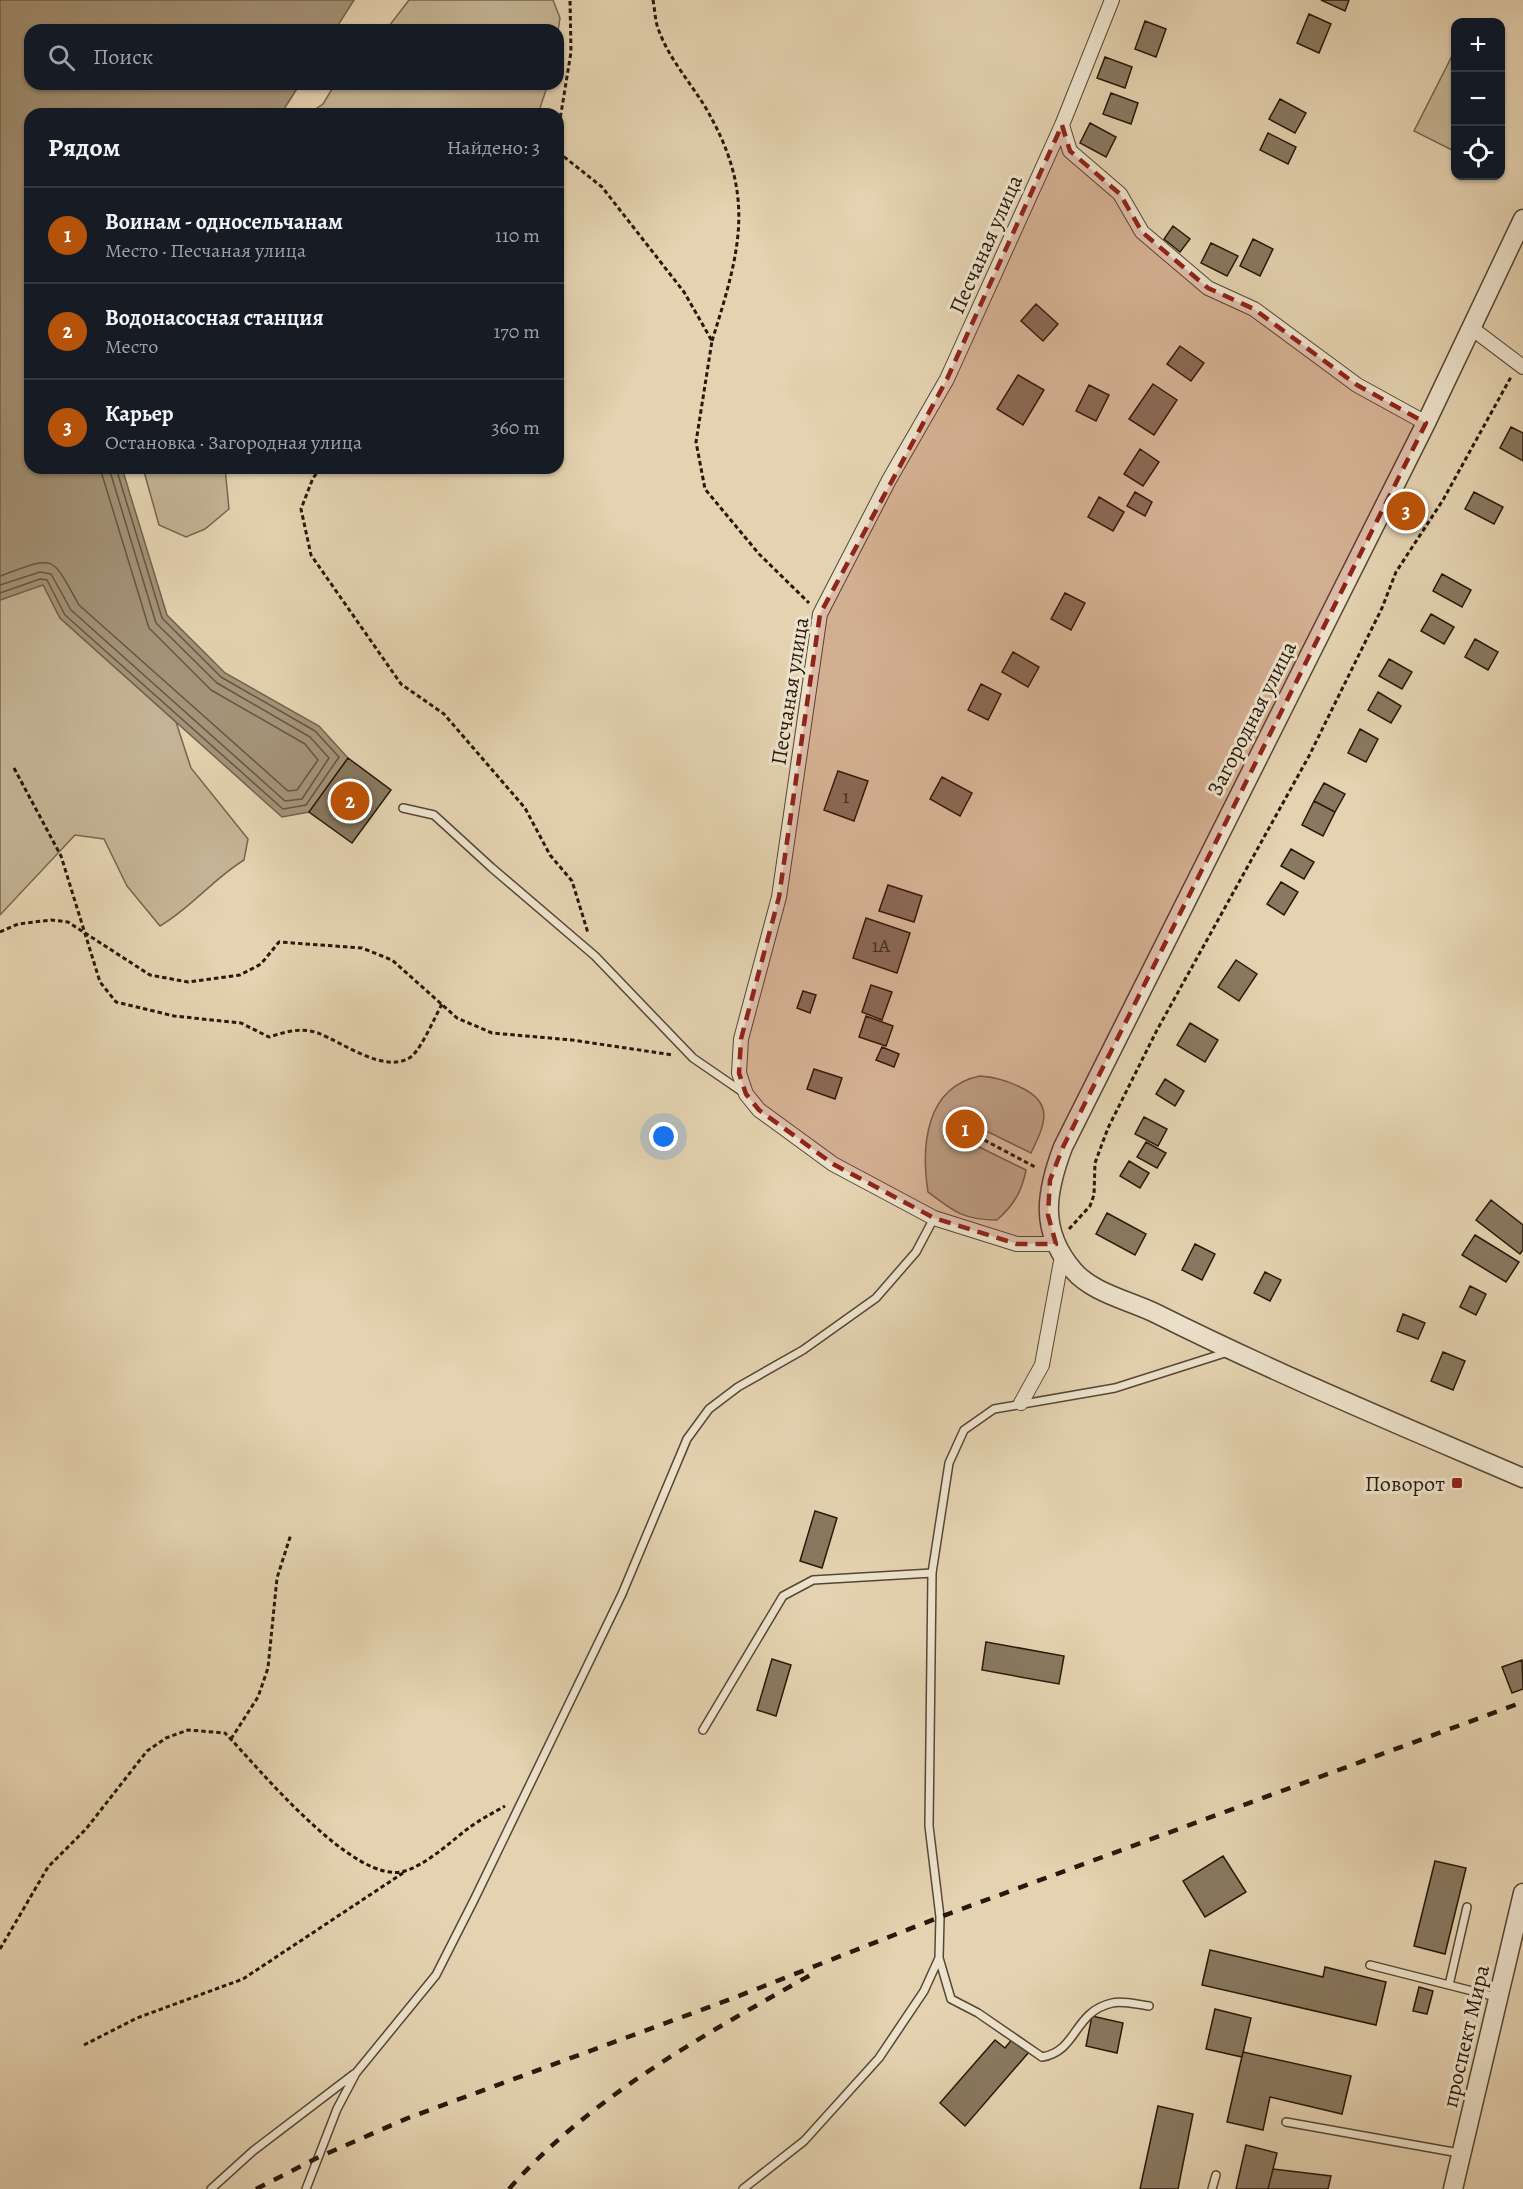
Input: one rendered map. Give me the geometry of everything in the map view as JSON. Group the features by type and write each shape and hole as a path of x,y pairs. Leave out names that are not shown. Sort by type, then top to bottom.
{"street":[{"name":"Песчаная улица","path":"746,1094 739,1074 741,1039 779,897 820,614 889,480 947,379 1062,125 1112,0"},
{"path":"1062,125 1070,151 1120,194 1142,232 1208,288 1254,309 1357,386 1426,423"},
{"name":"Загородная улица","path":"1059,1250 1048,1215 1052,1176 1063,1147 1426,423 1523,219"},
{"path":"1470,327 1521,365"},
{"path":"746,1094 759,1110 832,1164 934,1218 1017,1244 1059,1250 1074,1272 1091,1284 1155,1312 1231,1352 1523,1478"},
{"path":"1021,1403 1042,1365 1059,1250"},
{"name":"проспект Мира","path":"1453,2189 1523,1893"}],"lane":[{"path":"403,808 434,815 595,956 693,1058 746,1094"},
{"path":"306,2189 337,2109 356,2073 436,1975 622,1594 687,1439 709,1409 738,1387 803,1350 876,1298 916,1252 934,1218"},
{"path":"1149,2006 1114,2002 1091,2012 1077,2026 1069,2043 1055,2055 1042,2057 978,2013 951,1999 939,1958 940,1917 929,1826 932,1573 949,1463 964,1430 994,1408 1114,1388 1231,1352"},
{"path":"703,1730 783,1596 813,1580 932,1573"},
{"path":"1449,1985 1467,1907"},
{"path":"743,2189 804,2141 879,2058 924,1991 939,1958"},
{"path":"1370,1965 1498,1998"},
{"path":"211,2189 253,2151 356,2073"},
{"path":"1286,2122 1461,2154"},
{"path":"1212,2189 1216,2175"}],"path":[{"path":"562,108 570,52 570,0"},
{"path":"653,0 658,30 705,107 727,150 739,195 740,236 732,275 712,340 696,442 705,489 759,554 820,614"},
{"path":"564,157 602,187 684,292 712,340"},
{"path":"1059,1250 1090,1206 1094,1195 1095,1163 1108,1128 1157,1030 1309,756 1382,608 1396,572 1443,501 1521,365"},
{"path":"317,474 301,509 311,555 401,684 444,714 525,808 550,855 572,881 595,956"},
{"path":"14,768 61,856 82,932 100,982 116,1002 174,1016 241,1023 269,1037 293,1030 316,1032 368,1057 398,1063 412,1055 442,1004"},
{"path":"0,932 18,924 51,920 68,922 150,975 188,982 240,975 261,964 279,942 362,948 392,960 457,1018 492,1033 572,1040 693,1058"},
{"path":"971,1133 1052,1176"},
{"path":"231,1739 258,1697 268,1668 277,1578 291,1533"},
{"path":"0,1949 48,1867 86,1829 147,1751 166,1738 188,1730 225,1733 291,1804 337,1846 362,1862 392,1874 407,1870"},
{"path":"84,2045 137,2018 243,1979 407,1870 435,1854 472,1825 510,1803 523,1799"}],"highlighted area":[{"path":"1062,125 1070,151 1120,194 1142,232 1208,288 1254,309 1357,385 1426,423 1063,1147 1050,1180 1048,1215 1056,1244 1017,1244 934,1218 833,1164 759,1110 746,1094 739,1073 741,1039 779,897 820,614 947,379"}],"shaded area":[{"path":"409,0 553,0 560,18 559,24 391,24"},
{"path":"1451,58 1451,150 1414,131"},
{"path":"331,90 546,90 540,108 317,108 323,104"},
{"path":"145,474 226,474 229,509 205,529 186,537 159,525"},
{"path":"43,584 60,618 176,722 191,768 248,839 244,860 160,926 127,886 104,839 75,835 0,915 0,600"},
{"path":"980,1076 1005,1081 1031,1093 1043,1107 1044,1115 1040,1133 1031,1153 976,1126 980,1119 963,1111 951,1136 965,1144 967,1141 1026,1170 1016,1197 997,1220 960,1214 928,1192 925,1156 931,1121 948,1092 962,1082"}],"water":[{"path":"0,0 354,0 339,24 24,24 24,90 296,90 285,108 24,108 24,474 124,474 167,615 225,673 319,726 348,758 309,812 282,817 60,618 43,585 0,600"}],"building":[{"path":"1321,0 1349,0 1345,11"},
{"path":"1309,14 1331,24 1319,53 1297,43"},
{"path":"1145,21 1166,29 1156,57 1135,49"},
{"path":"1105,57 1132,67 1125,88 1097,78"},
{"path":"1111,93 1138,103 1131,124 1103,114"},
{"path":"1280,99 1306,113 1295,133 1269,119"},
{"path":"1090,123 1116,137 1106,157 1080,143"},
{"path":"1268,133 1296,147 1288,164 1260,150"},
{"path":"1173,226 1190,239 1180,252 1164,239"},
{"path":"1253,239 1273,249 1260,276 1240,266"},
{"path":"1211,243 1238,256 1227,276 1201,263"},
{"path":"1036,304 1058,324 1043,341 1021,321"},
{"path":"1180,346 1204,363 1191,381 1167,364"},
{"path":"1018,375 1044,390 1023,425 997,409"},
{"path":"1153,384 1177,400 1154,435 1129,419"},
{"path":"1089,385 1109,395 1096,421 1076,411"},
{"path":"1511,427 1523,433 1523,461 1500,448"},
{"path":"1140,449 1159,462 1143,486 1124,474"},
{"path":"1135,492 1152,502 1145,516 1127,506"},
{"path":"1474,492 1503,507 1494,524 1465,509"},
{"path":"1099,497 1124,512 1113,531 1088,517"},
{"path":"1442,574 1471,590 1462,607 1433,591"},
{"path":"1065,593 1085,603 1071,630 1051,619"},
{"path":"1431,614 1454,627 1444,644 1421,631"},
{"path":"1475,639 1498,652 1488,670 1465,657"},
{"path":"1013,652 1039,667 1028,687 1002,672"},
{"path":"1389,659 1412,672 1402,689 1379,676"},
{"path":"981,684 1001,694 988,720 968,710"},
{"path":"1378,692 1401,706 1391,723 1368,710"},
{"path":"1360,729 1378,739 1366,762 1348,753"},
{"path":"348,758 391,790 352,843 309,812"},
{"path":"838,771 868,781 854,821 824,810"},
{"path":"942,777 972,793 960,816 930,799"},
{"path":"1324,783 1345,794 1335,812 1314,801"},
{"path":"1314,801 1335,812 1323,836 1302,825"},
{"path":"1291,849 1314,862 1304,879 1281,866"},
{"path":"1281,882 1298,892 1284,915 1267,904"},
{"path":"888,885 922,896 914,922 879,911"},
{"path":"866,918 910,933 897,973 853,958"},
{"path":"1236,960 1257,974 1239,1001 1218,987"},
{"path":"871,985 892,992 882,1020 862,1012"},
{"path":"803,991 816,995 810,1013 797,1008"},
{"path":"866,1016 893,1026 886,1046 859,1037"},
{"path":"1190,1023 1218,1040 1205,1062 1177,1045"},
{"path":"882,1047 899,1054 894,1067 876,1060"},
{"path":"814,1069 842,1078 835,1099 807,1089"},
{"path":"1165,1079 1184,1091 1175,1106 1156,1094"},
{"path":"1144,1117 1167,1129 1158,1146 1135,1134"},
{"path":"1146,1142 1166,1153 1157,1168 1137,1157"},
{"path":"1129,1161 1149,1173 1140,1188 1120,1176"},
{"path":"1491,1200 1523,1225 1523,1250 1520,1254 1476,1220"},
{"path":"1107,1213 1146,1234 1135,1255 1096,1234"},
{"path":"1475,1235 1519,1262 1506,1282 1462,1255"},
{"path":"1195,1244 1215,1254 1202,1280 1182,1270"},
{"path":"1265,1272 1281,1280 1270,1301 1254,1293"},
{"path":"1470,1286 1486,1294 1476,1315 1460,1307"},
{"path":"1403,1314 1425,1323 1418,1339 1397,1331"},
{"path":"1443,1352 1465,1361 1453,1390 1431,1381"},
{"path":"815,1511 837,1518 822,1568 800,1561"},
{"path":"986,1642 1064,1656 1059,1684 982,1670"},
{"path":"772,1659 791,1665 776,1716 757,1710"},
{"path":"1522,1660 1523,1689 1512,1693 1502,1667"},
{"path":"1223,1856 1246,1892 1205,1917 1183,1881"},
{"path":"1435,1861 1466,1868 1445,1954 1414,1946"},
{"path":"1210,1950 1323,1977 1325,1967 1386,1982 1376,2025 1202,1985"},
{"path":"1419,1987 1433,1991 1427,2014 1413,2011"},
{"path":"1215,2009 1251,2018 1242,2057 1206,2049"},
{"path":"1092,2016 1123,2023 1117,2053 1086,2046"},
{"path":"1013,2038 1029,2052 965,2126 940,2103 995,2040 1005,2048"},
{"path":"1243,2052 1351,2076 1342,2114 1270,2097 1263,2130 1227,2122"},
{"path":"1158,2106 1193,2114 1178,2189 1140,2189"},
{"path":"1246,2145 1277,2153 1268,2189 1236,2189"},
{"path":"1273,2169 1331,2176 1328,2189 1268,2189"}],"railway":[{"path":"256,2189 319,2157 408,2118 731,1999 940,1917 1523,1702"},
{"path":"509,2189 576,2124 614,2095 692,2043 814,1973"}],"place":[{"name":"Карьер","path":"1406,511"},
{"name":"Водонасосная станция","path":"350,801"},
{"name":"Воинам - односельчанам","path":"965,1129"},
{"name":"Поворот","path":"1457,1483"}]}
